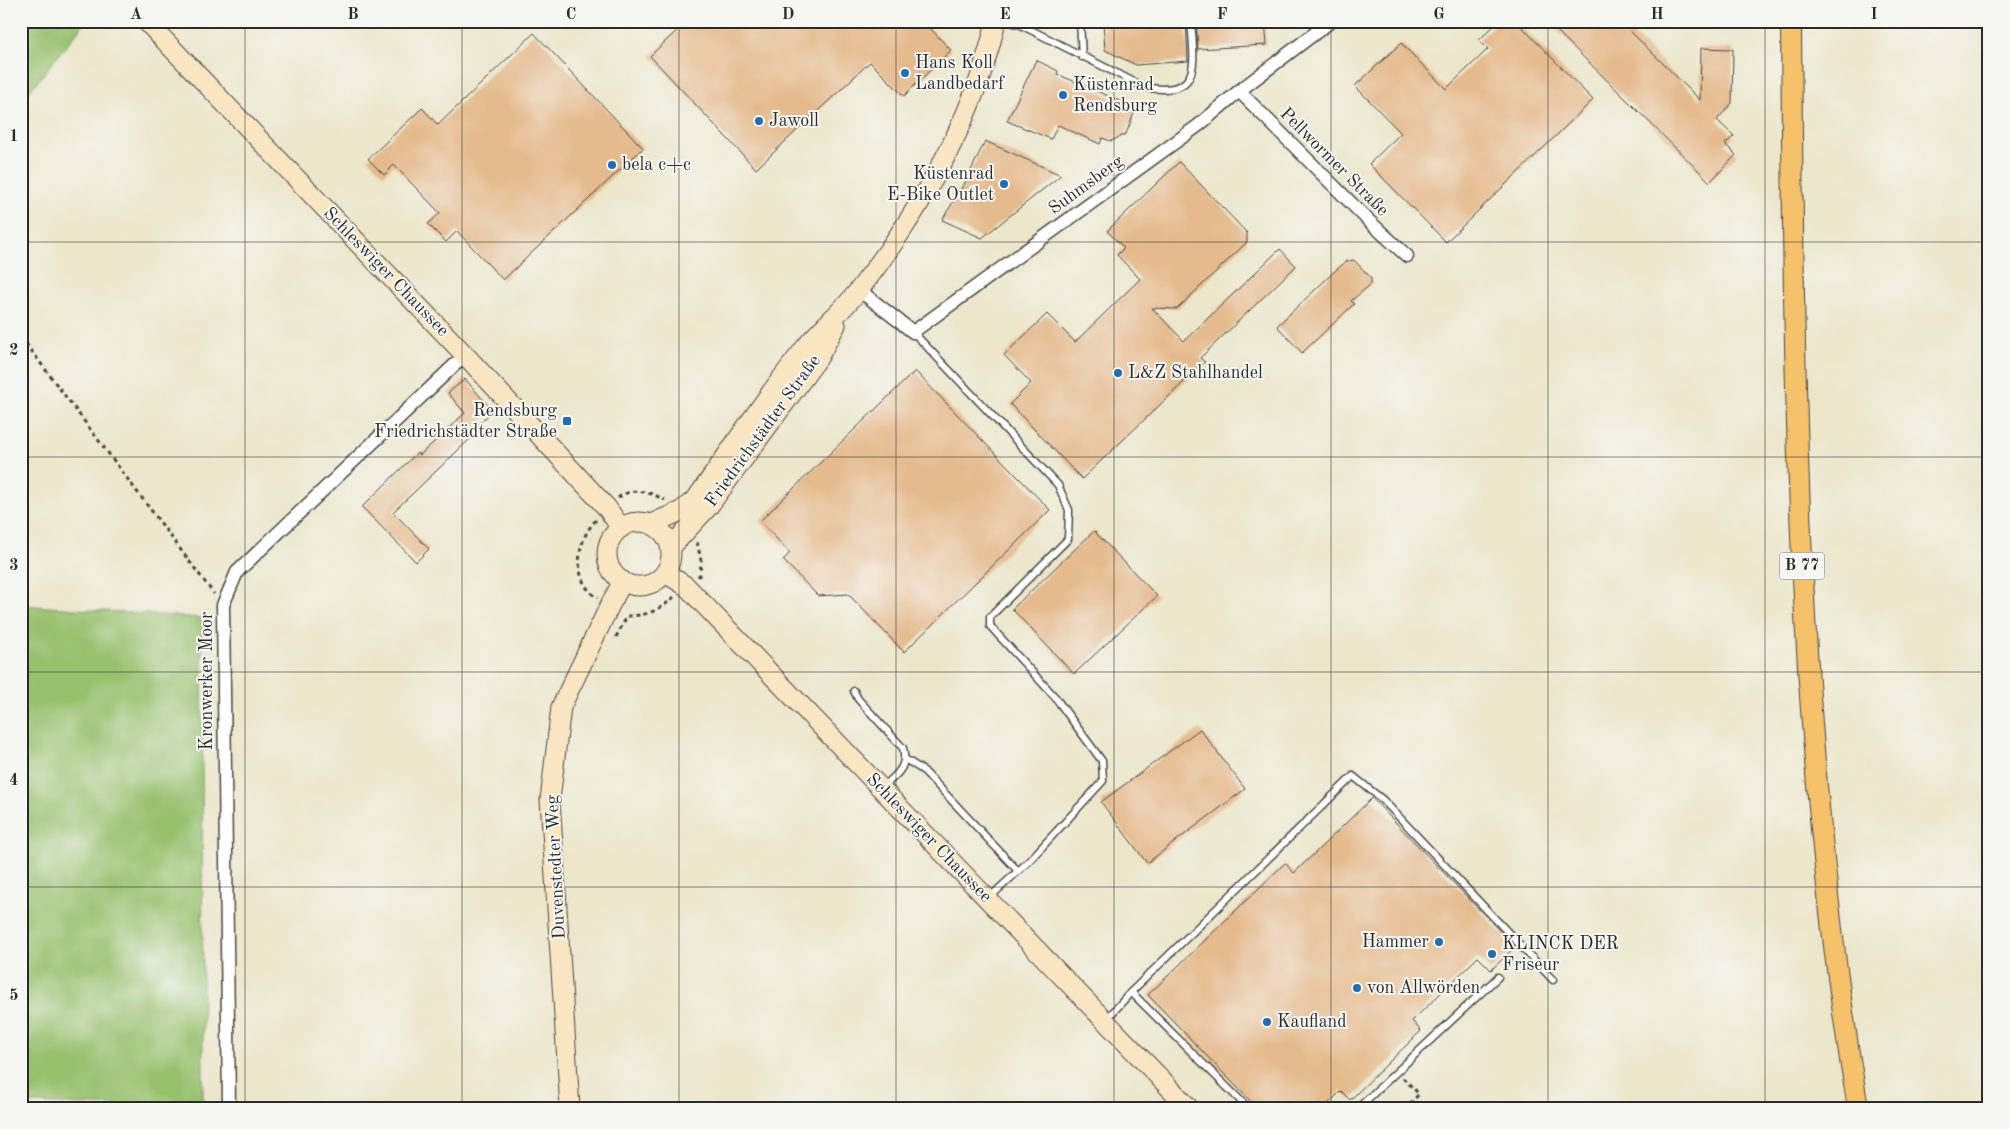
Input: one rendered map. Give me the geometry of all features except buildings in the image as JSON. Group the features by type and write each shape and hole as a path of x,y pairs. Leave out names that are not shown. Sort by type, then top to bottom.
{"main road":[{"name":"Schleswiger Chaussee","path":"146,21 466,355 607,508 621,528"},
{"name":"B 77","path":"1791,21 1796,396 1806,638 1819,824 1834,953 1858,1108"},
{"name":"Friedrichstädter Straße","path":"651,524 681,511 696,499 806,347 860,290 916,210 944,161 973,98 996,25"},
{"name":"Friedrichstädter Straße","path":"671,547 708,507 818,358 844,308"},
{"path":"633,522 651,524 665,534 671,547 670,563 665,573 656,582 648,585 631,585 623,582 615,575 608,558 611,539 621,528 633,522"},
{"name":"Schleswiger Chaussee","path":"665,573 686,586 1189,1108"},
{"name":"Duvenstedter Weg","path":"570,1108 550,800 561,706 623,582"}],"street":[{"name":"Suhmsberg","path":"913,332 1198,125 1239,91 1331,21"},
{"name":"Pellwormer Straße","path":"1239,91 1406,256"},
{"path":"860,290 913,332"},
{"name":"Kronwerker Moor","path":"229,1108 223,605 237,572 466,355"}],"lane":[{"path":"1080,21 1082,57"},
{"path":"996,25 1021,25 1144,87 1167,89 1185,83 1192,74 1194,59 1191,21"},
{"path":"913,332 1058,485 1069,510 1068,540 990,617 990,626 1061,705 1102,761 1103,780 1075,813 1018,871 988,898"},
{"path":"854,691 858,699 902,748 905,759 902,769 882,788"},
{"path":"905,759 924,771 1018,871"},
{"path":"1105,1021 1132,992 1353,776 1383,800 1552,980"},
{"path":"1358,1108 1498,977"},
{"path":"1132,992 1248,1108"}],"path":[{"path":"21,337 223,605"},
{"path":"618,498 626,491 639,491 668,501"},
{"path":"596,597 590,593 583,580 579,562 581,544 590,526 597,519"},
{"path":"694,534 700,548 701,560 700,574 695,579"},
{"path":"613,640 627,616 642,616 655,611 662,608 674,597"},
{"path":"1397,1072 1419,1094 1406,1108"}],"green space":[{"path":"21,21 86,21 21,102"},
{"path":"21,605 202,618 203,1108 21,1103"}],"place":[{"name":"Hans Koll Landbedarf","path":"905,73"},
{"name":"Küstenrad Rendsburg","path":"1063,95"},
{"name":"Jawoll","path":"759,121"},
{"name":"bela c+c","path":"612,165"},
{"name":"Küstenrad E-Bike Outlet","path":"1004,184"},
{"name":"L&Z Stahlhandel","path":"1118,373"},
{"name":"Rendsburg Friedrichstädter Straße","path":"567,421"},
{"name":"Hammer","path":"1439,942"},
{"name":"KLINCK DER Friseur","path":"1492,954"},
{"name":"von Allwörden","path":"1357,988"},
{"name":"Kaufland","path":"1267,1022"}]}
